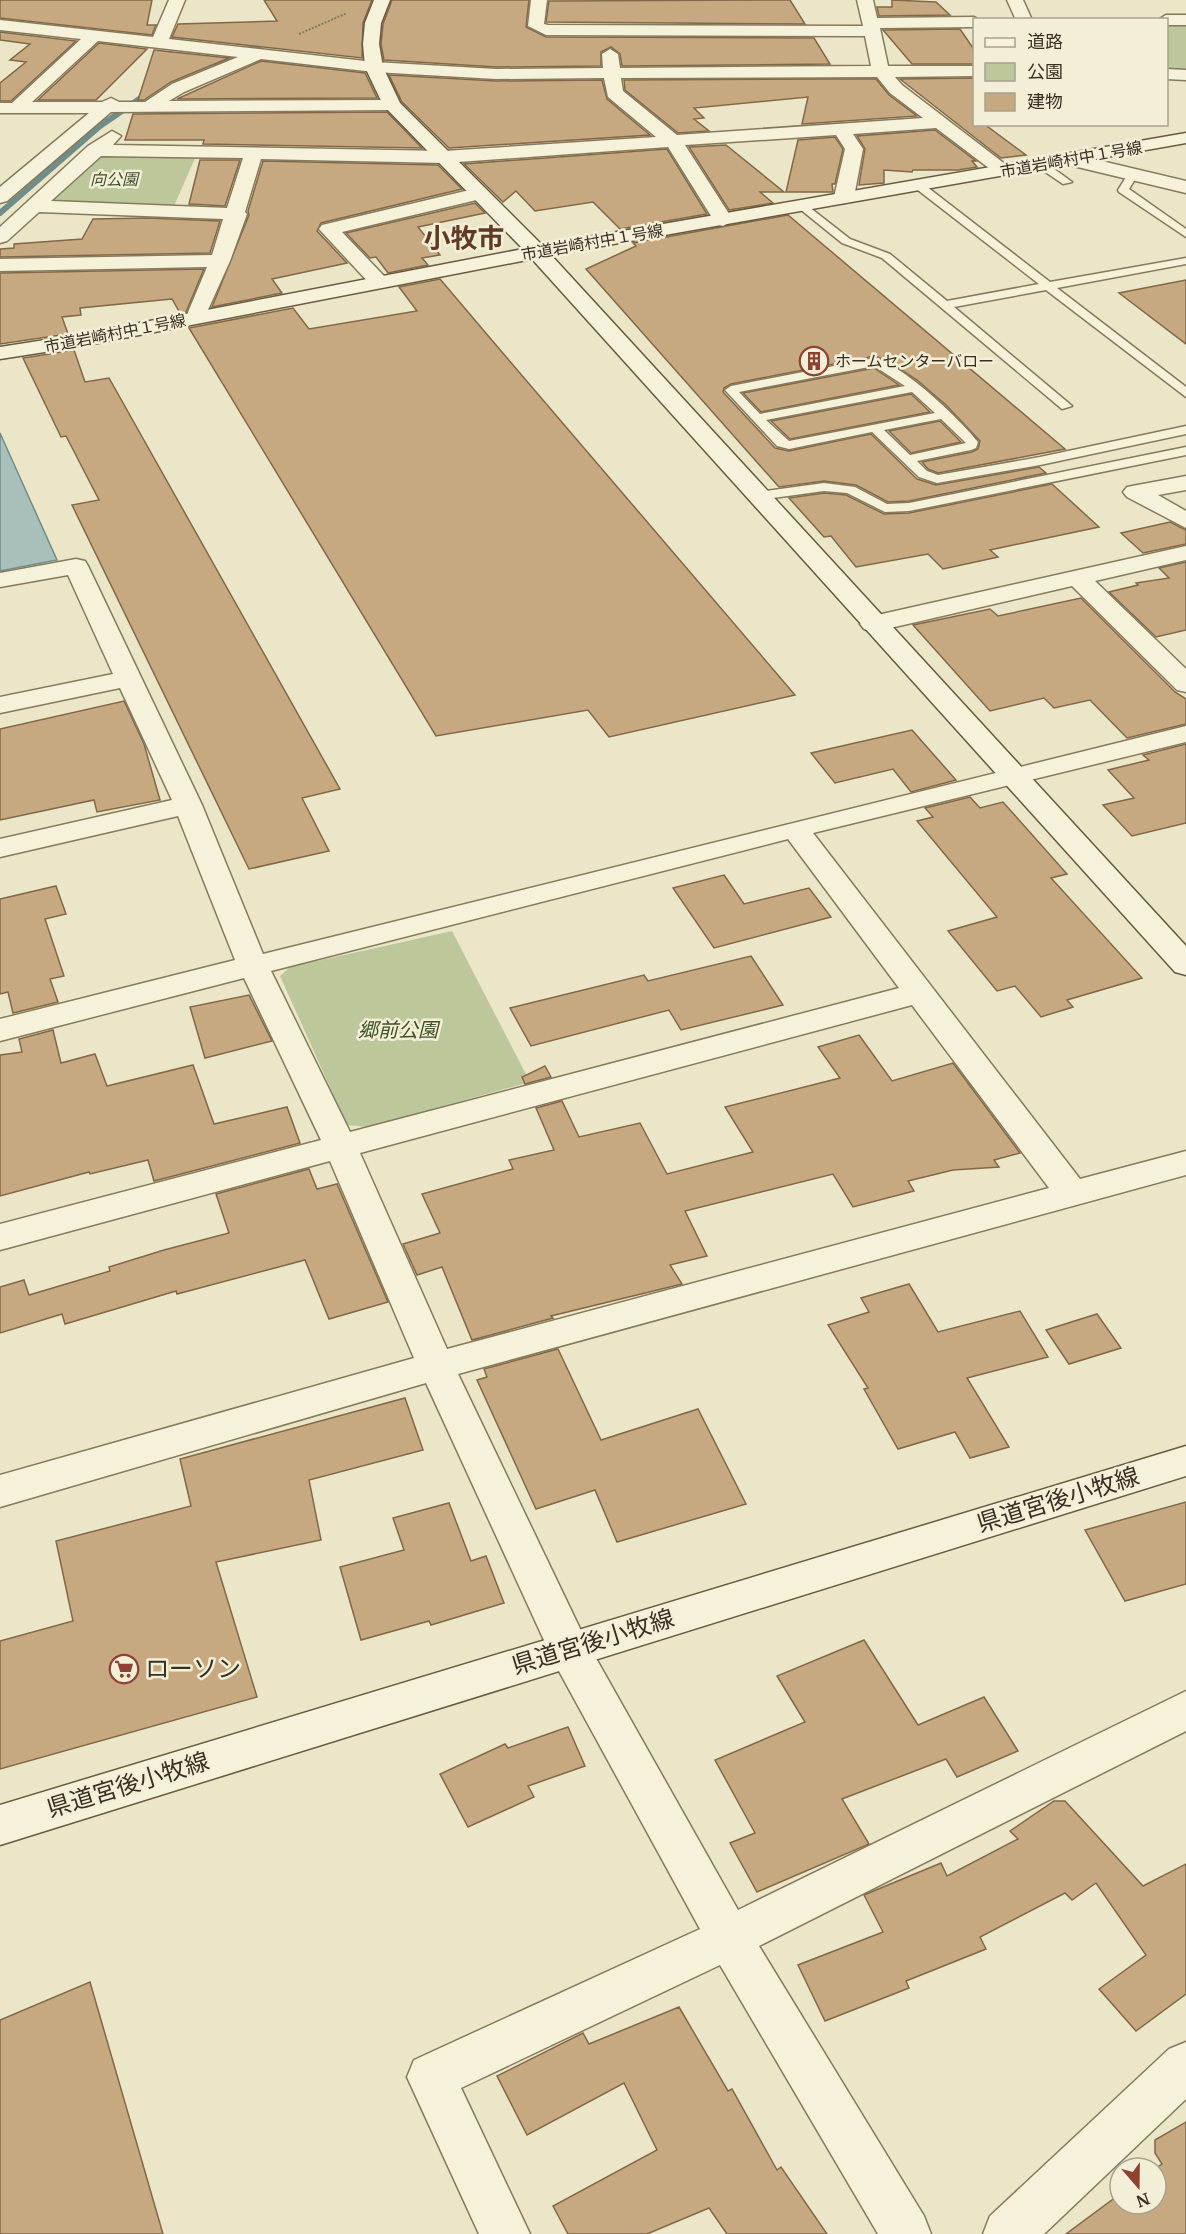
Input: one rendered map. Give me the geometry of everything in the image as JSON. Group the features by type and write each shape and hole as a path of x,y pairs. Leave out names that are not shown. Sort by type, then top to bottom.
{"street":[{"path":"159,42 177,0"},
{"path":"382,0 374,23 371,44 374,67 392,105 537,252 873,624 1186,965"},
{"path":"539,0 536,26 546,30 871,27 973,22"},
{"path":"865,0 881,71 896,89 1005,171"},
{"path":"1015,0 1023,18"},
{"path":"1168,20 1186,20"},
{"path":"0,25 374,67 496,74 973,71"},
{"path":"608,30 614,93 674,142 723,220"},
{"path":"8,108 96,35"},
{"path":"183,65 225,50"},
{"path":"0,237 145,106 178,88 255,53"},
{"path":"1168,74 1186,75"},
{"path":"0,196 130,91"},
{"path":"8,108 392,105"},
{"path":"94,150 444,157 940,122"},
{"path":"842,130 854,149 844,197"},
{"name":"市道岩崎村中１号線","path":"0,353 537,252 844,197 1072,160 1186,138"},
{"path":"196,317 237,214 254,153"},
{"path":"1072,160 1186,187"},
{"path":"378,281 329,229 478,194"},
{"path":"35,206 237,214"},
{"path":"0,265 45,267 220,261"},
{"path":"1186,483 1135,492 1186,521"},
{"path":"873,624 1186,553"},
{"path":"0,580 76,566 188,805 253,966 340,1147 436,1366 569,1649 729,1938 906,2234"},
{"path":"1078,578 1186,684"},
{"path":"0,705 130,678"},
{"path":"0,1030 795,829 1186,735"},
{"path":"0,848 188,805"},
{"path":"795,829 1071,1192"},
{"path":"0,1237 920,993"},
{"path":"0,1491 436,1366 1071,1192 1186,1163"},
{"name":"県道宮後小牧線","path":"0,1825 1186,1461"},
{"path":"505,2234 431,2077 729,1938 1184,1715"},
{"path":"1008,2234 1186,2066"}],"lane":[{"path":"1042,165 1066,182"},
{"path":"1132,176 1123,190 1186,234"},
{"path":"918,185 1186,393"},
{"path":"800,205 846,241 886,256 1066,406"},
{"path":"945,305 1186,261"},
{"path":"907,459 972,445 972,441 914,388 880,362 731,390 781,443 789,445 942,415"},
{"path":"758,418 914,388"},
{"path":"875,428 923,474 937,479 1186,430"},
{"path":"758,496 824,487 850,490 885,508 909,507 1186,451"}],"path":[{"path":"255,53 352,12"}],"green space":[{"path":"1168,26 1186,26 1186,72 1168,71"},
{"name":"向公園","path":"97,153 196,156 174,206 47,202"},
{"name":"郷前公園","path":"452,931 530,1082 369,1127 347,1125 280,976 290,967"}],"water":[{"path":"0,433 57,560 0,571"}],"building":[{"path":"0,0 152,0 147,25 156,25 152,35 0,18"},
{"path":"264,0 372,0 363,23 362,58 172,37 178,24 277,21"},
{"path":"392,0 529,0 526,27 546,37 814,38 830,64 622,66 620,54 611,47 601,52 601,66 496,67 384,60 381,44 383,24"},
{"path":"790,0 805,24 546,22 549,1"},
{"path":"892,0 936,2 950,15 879,16 877,7 892,7"},
{"path":"960,29 973,48 973,64 912,64 883,30"},
{"path":"0,32 76,41 11,101 0,101 0,83 26,62 10,60 30,44 0,40"},
{"path":"99,43 147,49 96,100 38,100"},
{"path":"154,50 229,58 171,82 144,100 138,100"},
{"path":"261,61 365,73 377,98 177,99"},
{"path":"389,75 496,81 602,80 607,99 650,135 449,148 402,102"},
{"path":"973,78 973,126 987,126 1026,155 1001,158 900,79"},
{"path":"876,79 889,95 917,116 802,124 808,97 694,108 704,118 694,119 709,131 678,133 625,90 624,80"},
{"path":"387,112 422,148 203,144 204,140 125,140 133,114"},
{"path":"935,130 976,161 972,161 977,167 958,170 913,170 912,172 884,170 884,183 859,185 865,149 857,136"},
{"path":"835,137 843,149 835,184 832,184 833,192 786,192 798,140"},
{"path":"726,145 784,192 760,192 773,203 729,210 689,147"},
{"path":"667,149 707,214 620,229 593,202 535,211 516,191 503,202 464,164"},
{"path":"200,160 240,160 225,206 189,204"},
{"path":"263,161 438,165 462,189 321,223 317,231 347,263 272,279 282,293 212,307 249,215 248,211"},
{"path":"475,203 485,213 418,227 440,255 422,258 428,265 388,273 376,257 370,258 346,233"},
{"name":"ホームセンターバロー","path":"788,215 1065,449 938,473 928,469 922,462 972,452 978,449 980,441 946,405 917,380 888,361 875,356 731,384 724,388 723,392 775,448 789,451 871,434 917,479 936,485 1039,467 1046,473 909,501 888,502 856,485 824,481 779,487 586,269 636,246 633,243"},
{"path":"147,218 220,221 210,253 0,257 0,249 14,248 14,244 82,239 93,219"},
{"path":"204,269 186,312 180,313 172,299 80,308 81,315 62,317 68,334 0,344 0,273"},
{"path":"440,279 795,695 609,737 588,710 436,736 189,328 293,308 309,329 417,311 399,287"},
{"path":"1186,280 1186,344 1119,293"},
{"path":"74,350 85,382 109,378 340,789 302,798 329,851 249,869 72,505 99,500 66,436 61,437 23,358"},
{"path":"874,368 899,385 761,412 743,393"},
{"path":"911,394 930,412 790,439 771,421"},
{"path":"940,421 961,442 911,453 889,431"},
{"path":"1052,484 1099,527 990,550 998,557 943,569 928,554 856,567 831,536 824,537 789,498 824,493 846,495 884,514 909,513"},
{"path":"1170,522 1186,530 1186,544 1143,553 1121,533"},
{"path":"1186,562 1186,630 1156,637 1109,592 1138,585 1136,583 1169,578 1159,568"},
{"path":"1081,598 1175,692 1186,699 1186,724 1127,738 1090,700 1054,708 1044,698 990,711 913,625 990,609 998,616"},
{"path":"124,701 144,744 160,800 97,812 94,800 0,820 0,729"},
{"path":"912,730 956,780 911,792 893,769 835,783 811,753"},
{"path":"1186,744 1186,823 1132,836 1103,805 1134,798 1108,770 1149,760 1143,755"},
{"path":"970,797 980,808 1003,802 1067,874 1051,878 1142,978 1067,1000 1073,1007 1041,1017 1015,986 997,991 948,931 997,917 917,821 933,817 925,808"},
{"path":"724,875 744,904 809,888 831,917 714,948 673,888"},
{"path":"56,886 66,914 45,919 64,976 50,979 58,1002 13,1013 8,992 0,994 0,899"},
{"path":"751,956 783,1005 681,1030 669,1010 531,1046 510,1008 644,975 648,981"},
{"path":"249,995 272,1041 205,1058 190,1007"},
{"path":"53,1030 61,1063 95,1054 107,1086 193,1065 214,1124 287,1107 300,1143 154,1181 148,1160 90,1174 89,1172 0,1196 0,1055 22,1052 19,1039"},
{"path":"859,1035 892,1081 953,1063 1020,1153 994,1160 999,1167 953,1170 908,1181 914,1191 853,1207 833,1174 685,1211 707,1256 670,1265 682,1284 551,1316 553,1318 472,1340 442,1267 417,1275 403,1244 440,1233 422,1194 513,1169 509,1160 554,1150 536,1108 562,1101 579,1137 640,1123 667,1174 753,1152 725,1107 840,1078 818,1047"},
{"path":"545,1066 551,1077 525,1084 522,1077"},
{"path":"309,1169 317,1189 337,1184 388,1302 329,1319 305,1260 177,1294 176,1291 65,1324 62,1314 0,1333 0,1287 24,1280 29,1295 110,1271 109,1267 229,1233 216,1194"},
{"path":"909,1284 938,1332 1020,1311 1048,1357 967,1378 1009,1447 970,1458 955,1432 898,1449 864,1389 868,1388 828,1325 869,1312 861,1298"},
{"path":"1097,1314 1121,1348 1069,1364 1046,1330"},
{"path":"558,1349 601,1440 698,1409 746,1504 617,1542 595,1490 536,1509 477,1380 487,1377 484,1369"},
{"path":"405,1398 423,1450 309,1480 321,1540 216,1562 257,1697 0,1769 0,1641 73,1621 56,1541 191,1506 180,1459"},
{"path":"1186,1502 1186,1584 1125,1601 1085,1530"},
{"path":"449,1503 471,1561 486,1556 504,1603 431,1625 429,1621 361,1640 340,1567 404,1550 393,1518"},
{"path":"864,1640 918,1725 984,1697 1018,1751 957,1777 946,1759 842,1799 869,1844 757,1892 730,1843 755,1833 715,1760 805,1722 777,1676"},
{"path":"568,1727 585,1766 528,1786 534,1797 468,1827 440,1774 505,1744 508,1748"},
{"path":"1054,1801 1065,1801 1143,1886 1186,1864 1186,1994 1136,2031 1099,1989 1146,1955 1096,1883 1072,1900 1065,1893 980,1937 986,1949 906,1981 909,1988 825,2021 798,1965 883,1932 864,1895 941,1863 947,1876 1018,1839 1010,1831"},
{"path":"90,1982 163,2234 0,2234 0,2020"},
{"path":"679,2007 728,2091 732,2089 777,2170 781,2167 827,2234 727,2234 709,2208 647,2234 568,2234 553,2206 657,2150 624,2083 527,2135 497,2076 583,2033 589,2044"},
{"path":"1186,2122 1186,2234 1066,2234 1108,2203 1108,2216 1168,2216 1168,2156 1157,2156 1155,2140"}],"waterway":[{"path":"215,63 267,42"},
{"path":"0,213 100,126 151,91"}],"place":[{"name":"ホームセンターバロー","path":"814,361"},
{"name":"ローソン","path":"124,1669"}],"district":[{"name":"小牧市","path":"464,239"}]}
